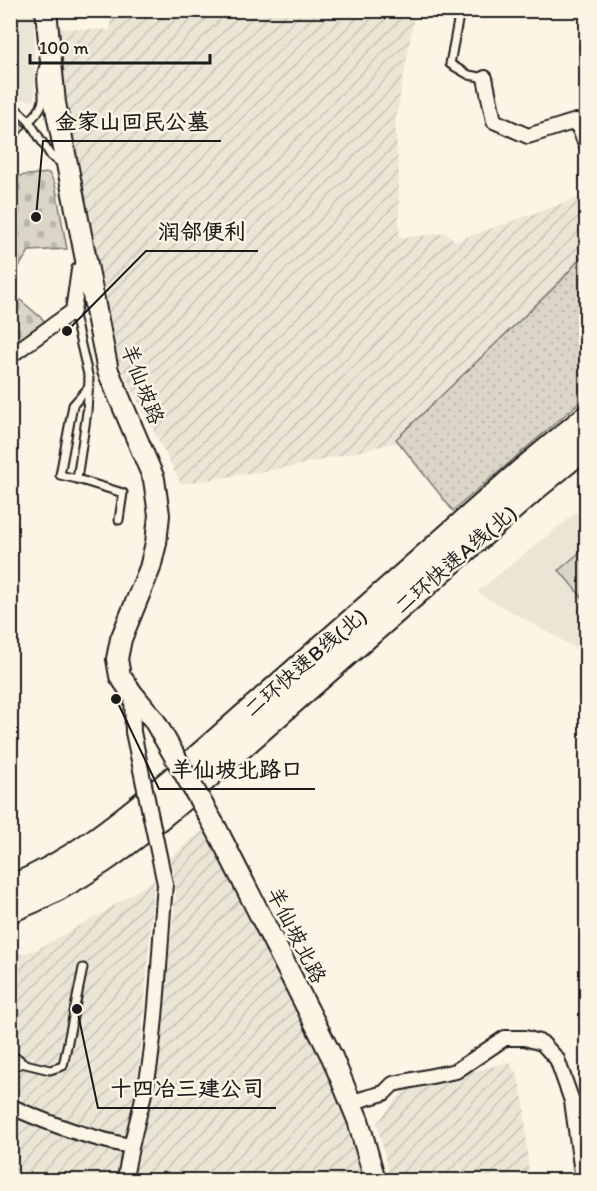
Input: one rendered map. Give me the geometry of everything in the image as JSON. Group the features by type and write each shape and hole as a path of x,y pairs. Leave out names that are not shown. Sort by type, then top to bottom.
{"highway":[{"name":"二环快速B线(北)","path":"10,888 71,858 119,825 513,478 586,418"},
{"name":"二环快速A线(北)","path":"10,910 40,898 78,878 129,843 201,783 536,487 586,446"}],"street":[{"name":"羊仙坡路","path":"46,10 55,103 108,370 154,478 159,515 156,543 150,568 121,639 117,659 120,676 154,720"},
{"path":"485,78 494,121 528,136 576,121 586,144"},
{"path":"10,356 73,311 79,270 87,263"},
{"path":"125,1180 130,1146 137,1125 150,1064 165,884 134,732 132,693"},
{"name":"羊仙坡北路","path":"154,720 217,830 315,1021 352,1102 375,1180"},
{"path":"352,1102 384,1093 393,1084 456,1071 505,1038 525,1038 542,1043 557,1059 572,1101 583,1180"},
{"path":"10,1106 104,1141 130,1146"}],"lane":[{"path":"460,10 450,64 469,75 485,78"},
{"path":"29,121 40,111 44,102 41,70 45,62 50,61"},
{"path":"10,103 29,121 51,156 68,167"},
{"path":"73,311 89,380 87,412 77,479"},
{"path":"89,387 73,405 60,475 123,493 119,520"},
{"path":"14,1061 50,1070 63,1066 83,968"}],"shaded area":[{"path":"11,10 34,11 35,101 17,99 11,91"},
{"path":"110,10 415,11 395,125 399,174 399,238 445,233 456,241 586,195 586,251 561,281 396,439 399,442 291,467 181,484 116,358 99,293 69,125 58,28 110,30"},
{"path":"586,505 586,654 477,592"},
{"path":"203,830 310,1026 347,1117 366,1180 132,1180 158,1060 176,892 170,858"},
{"path":"154,880 140,1062 119,1180 11,1180 11,957 38,949 104,912"},
{"path":"509,1062 517,1074 524,1103 529,1180 390,1180 377,1123 405,1089"}],"green space":[{"path":"49,173 55,184 67,249 29,251 11,279 11,174 17,176"},
{"path":"586,251 586,397 453,511 396,439 561,281"},
{"path":"11,292 46,322 11,349"},
{"path":"586,547 586,602 559,570"}],"building":[{"path":"10,114 26,127 10,147"}],"place":[{"name":"金家山回民公墓","path":"36,217"},
{"name":"润邻便利","path":"67,331"},
{"name":"羊仙坡北路口","path":"116,699"},
{"name":"十四冶三建公司","path":"77,1009"}]}
